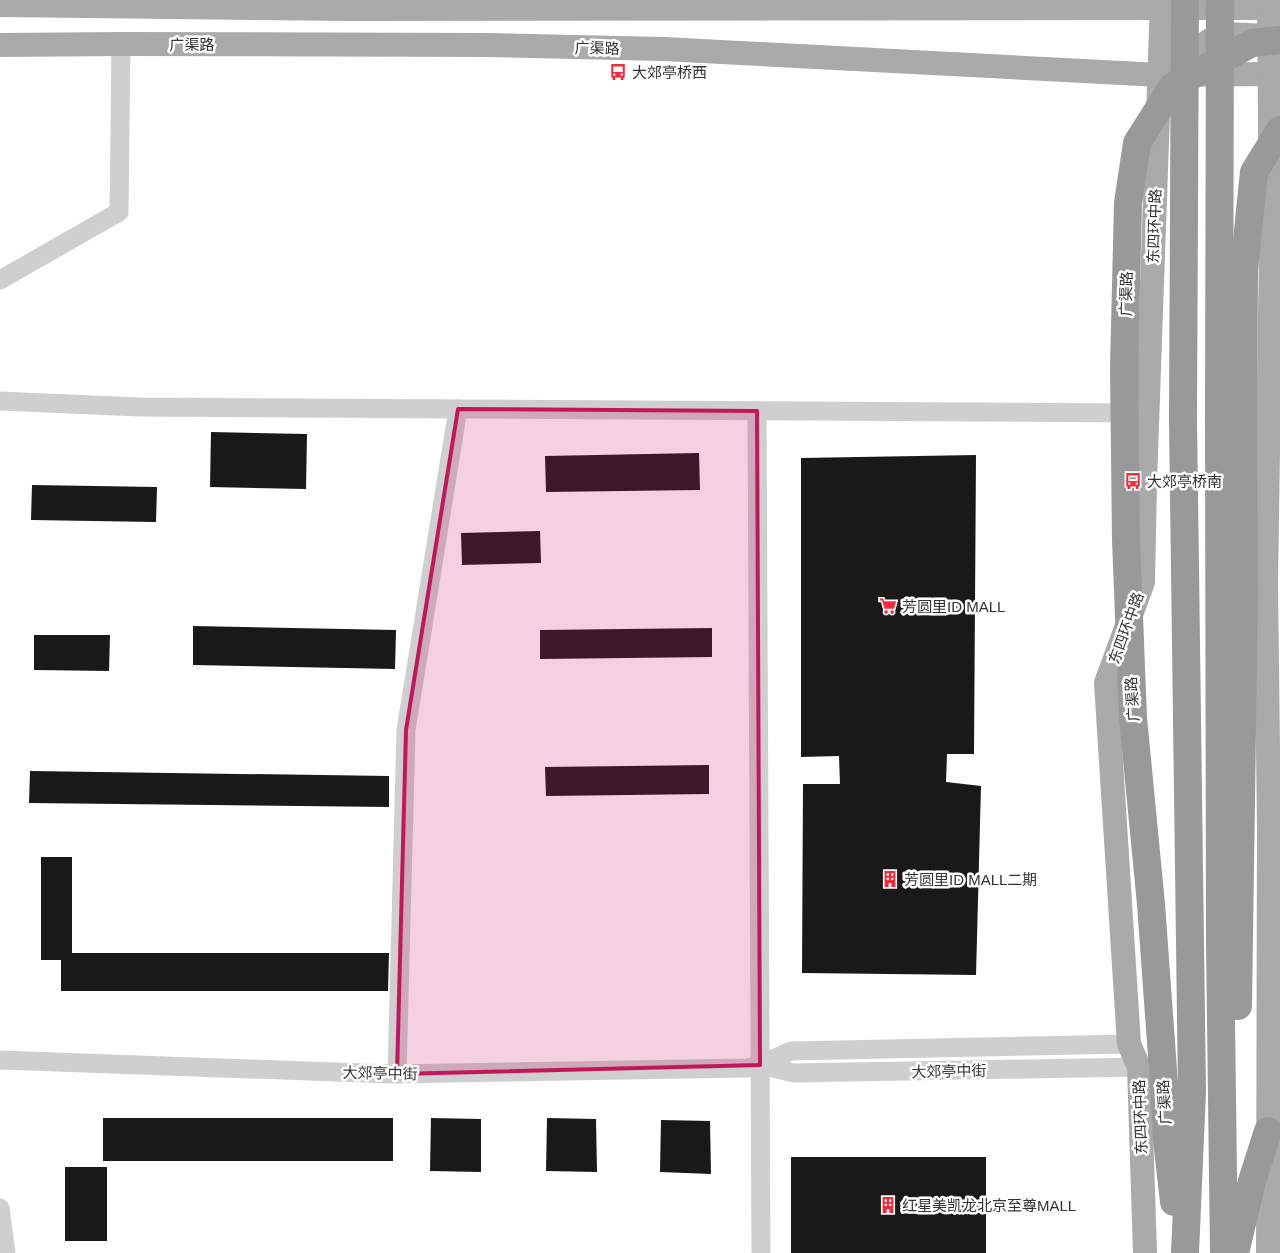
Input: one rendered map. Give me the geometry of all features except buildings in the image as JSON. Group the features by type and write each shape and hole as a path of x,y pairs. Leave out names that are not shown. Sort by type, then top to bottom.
{"highway":[{"path":"1200,3 1219,419 1220,941 1224,1253"},
{"name":"东四环中路","path":"1185,1253 1192,1092 1183,420 1200,3"},
{"name":"广渠路","path":"1180,1253 1166,1140 1164,1084 1151,904 1132,708 1126,530 1124,368 1128,203 1137,143 1173,86 1252,43 1276,37"},
{"path":"1222,1142 1238,1006 1244,602 1244,270 1254,172 1280,130"},
{"path":"1235,1253 1252,1182 1268,1132"}],"main road":[{"path":"1200,3 1217,37 1216,75"},
{"path":"0,6 352,9 573,5 1200,3 1273,5 1276,37 1266,584 1275,1085 1268,1132 1268,1253"},
{"name":"东四环中路","path":"1145,1253 1139,1067 1129,1044 1106,683 1143,582 1160,75 1200,3"},
{"path":"1160,75 1217,37 1276,37"},
{"name":"广渠路","path":"0,46 122,44 486,45 664,49 1160,75 1274,74"}],"street":[{"path":"0,280 119,212 122,44"},
{"path":"0,401 139,407 1148,414"},
{"path":"397,1074 406,730 458,409"},
{"path":"757,411 761,1253"},
{"name":"大郊亭中街","path":"0,1060 397,1074 747,1068 760,1065 791,1051 1129,1044"},
{"name":"大郊亭中街","path":"760,1065 794,1073 1139,1067"},
{"path":"0,1208 6,1253"}],"highlighted area":[{"path":"458,409 757,411 760,1065 397,1074 406,730"}],"place":[{"name":"大郊亭桥西","path":"618,72"},
{"name":"大郊亭桥南","path":"1133,481"},
{"name":"芳圆里ID MALL","path":"888,606"},
{"name":"芳圆里ID MALL二期","path":"890,879"},
{"name":"红星美凯龙北京至尊MALL","path":"888,1205"}]}
